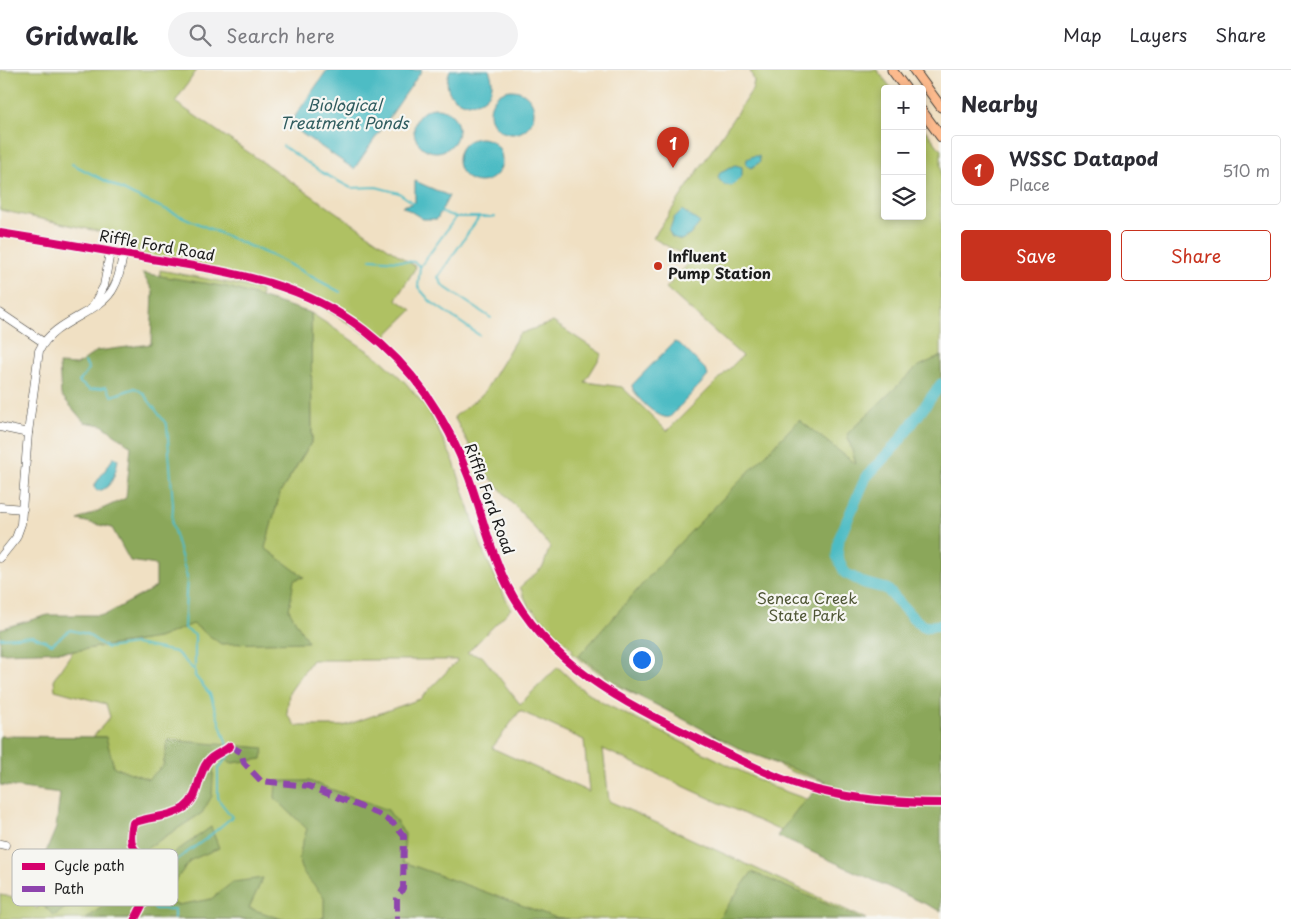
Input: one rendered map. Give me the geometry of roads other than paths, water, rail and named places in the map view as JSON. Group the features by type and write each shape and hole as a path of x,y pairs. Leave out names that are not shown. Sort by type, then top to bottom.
{"main road":[{"path":"892,70 903,85"},
{"path":"914,70 941,107"},
{"path":"926,116 941,137"}],"street":[{"name":"Riffle Ford Road","path":"0,233 239,274 276,284 327,306 379,342 410,374 444,421 470,479 495,559 515,598 550,645 572,666 596,685 638,709 766,773 814,789 856,798 941,803"},
{"path":"93,306 104,286 110,252"},
{"path":"0,558 16,538 23,509 28,433 36,364 43,342 56,330 107,297 114,287 123,254"},
{"path":"0,313 43,342"},
{"path":"0,427 28,433"},
{"path":"0,507 23,509"}],"water":[{"name":"Biological Treatment Ponds","path":"327,70 422,70 354,169 289,125"},
{"path":"450,70 489,70 492,84 488,94 480,101 470,103 459,101 451,95 447,85"},
{"path":"516,90 528,96 533,103 533,121 528,128 521,133 508,134 500,131 493,124 490,108 493,100 500,93"},
{"path":"440,108 452,114 457,121 457,139 452,146 445,151 432,152 424,149 417,142 414,126 417,118 424,111"},
{"path":"484,138 496,144 501,151 501,169 496,176 489,181 476,182 468,179 461,172 458,156 461,148 468,141"},
{"path":"759,156 760,162 751,168 746,165 747,159"},
{"path":"735,165 742,167 742,176 732,186 724,185 718,178 720,172"},
{"path":"415,181 449,196 437,219 423,219 402,206 415,203"},
{"path":"682,210 700,223 690,235 681,240 672,237 669,231 674,218"},
{"path":"674,342 680,344 706,370 708,376 670,417 665,417 653,411 641,401 632,385"},
{"path":"114,457 118,460 110,484 97,491 94,487 96,483"}],"waterway":[{"path":"283,146 321,172 351,188 376,187 399,193 415,204"},
{"path":"72,164 133,195 279,259 340,292"},
{"path":"441,212 456,217 495,217"},
{"path":"456,217 420,267 418,287 431,302 479,335"},
{"path":"479,217 438,277 443,286 491,318"},
{"path":"371,259 414,262 420,266"},
{"path":"85,362 89,369 79,382 90,390 106,387 112,396 135,388 143,393 167,425 173,505 172,524 187,577 184,628 195,635 195,676 210,694 230,754 218,769 218,799 232,817 178,859"},
{"path":"941,384 897,444 866,477 839,539 837,556 845,573 864,583 887,589 911,616 924,627 941,625"},
{"path":"0,638 33,636 52,644 70,630 87,634 107,648 135,644 176,652 193,669"},
{"path":"154,906 154,909 174,909 174,919"}],"place":[{"name":"WSSC Datapod","path":"673,168"},
{"name":"Influent Pump Station","path":"658,266"}],"park label":[{"name":"Seneca Creek State Park","path":"807,608"}]}
